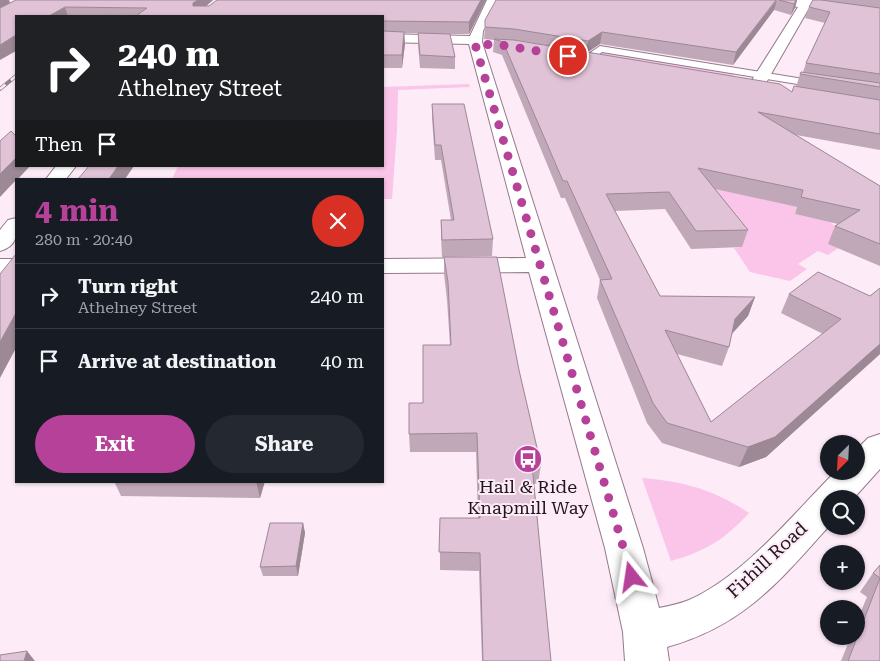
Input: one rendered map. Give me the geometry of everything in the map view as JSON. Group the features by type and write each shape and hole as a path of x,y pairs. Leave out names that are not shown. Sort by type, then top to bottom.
{"street":[{"path":"493,0 481,43 539,265 624,548 646,646"},
{"path":"773,0 807,2 880,14"},
{"path":"759,82 807,2"},
{"path":"384,38 481,43"},
{"path":"568,56 759,82 822,99"},
{"path":"57,178 65,167"},
{"path":"0,244 15,226"},
{"path":"384,266 539,265"},
{"path":"0,266 15,266"},
{"name":"Firhill Road","path":"839,490 880,447"},
{"name":"Firhill Road","path":"646,646 671,626 703,614 729,598 753,578 820,510"}],"lane":[{"path":"759,82 831,86"}],"shaded area":[{"path":"600,50 735,72 732,78 594,56"},
{"path":"469,84 470,87 398,90 392,199 384,199 384,178 172,178 178,167 384,167 384,87"},
{"path":"704,186 797,207 795,214 830,222 852,239 828,255 818,251 798,264 807,269 790,281 750,272 734,248 741,247"},
{"path":"642,478 698,488 723,498 749,513 714,543 704,549 671,561"}],"building":[{"path":"16,0 198,0 193,3 193,6 209,6 217,0 481,0 469,22 384,21 384,15 137,15 147,8 65,7 51,15 15,15 15,36 0,45 0,8"},
{"path":"496,0 776,0 736,52 602,32 588,41 514,29 485,27 485,20"},
{"path":"779,0 796,0 794,4"},
{"path":"813,0 880,8 880,74 806,63 830,12 809,7"},
{"path":"384,31 404,32 402,55 384,55"},
{"path":"418,33 450,34 455,57 420,55"},
{"path":"494,39 514,40 780,84 792,92 794,86 880,100 880,134 758,112 880,186 880,244 835,226 860,210 801,197 803,190 698,168 748,230 696,231 669,192 606,194 660,296 755,297 735,319 729,347 665,330 711,422 841,319 789,294 818,272 870,296 880,288 880,344 775,437 748,447 667,423 653,403 600,280 612,279 567,181 563,181 503,42"},
{"path":"801,72 880,83 880,87 800,74"},
{"path":"432,104 464,104 493,239 442,240 441,220 454,220 441,145 435,145"},
{"path":"11,131 15,135 15,159 0,174 0,141"},
{"path":"88,167 117,167 110,178 79,178"},
{"path":"15,255 15,315 0,342 0,274"},
{"path":"444,257 497,257 519,370 541,465 532,465 551,661 483,661 480,553 439,552 440,518 480,518 477,433 409,434 409,403 423,403 423,345 451,345 448,282"},
{"path":"270,523 303,523 296,566 260,567"},
{"path":"880,565 880,578 873,573"},
{"path":"880,578 880,661 848,661 854,645 865,645 865,617"},
{"path":"27,651 24,661 0,661 0,655"}],"railway":[{"path":"0,89 15,77"}],"place":[{"name":"Hail & Ride Knapmill Way","path":"528,459"}],"route":[{"path":"568,56 501,45 475,44 632,577"}]}
